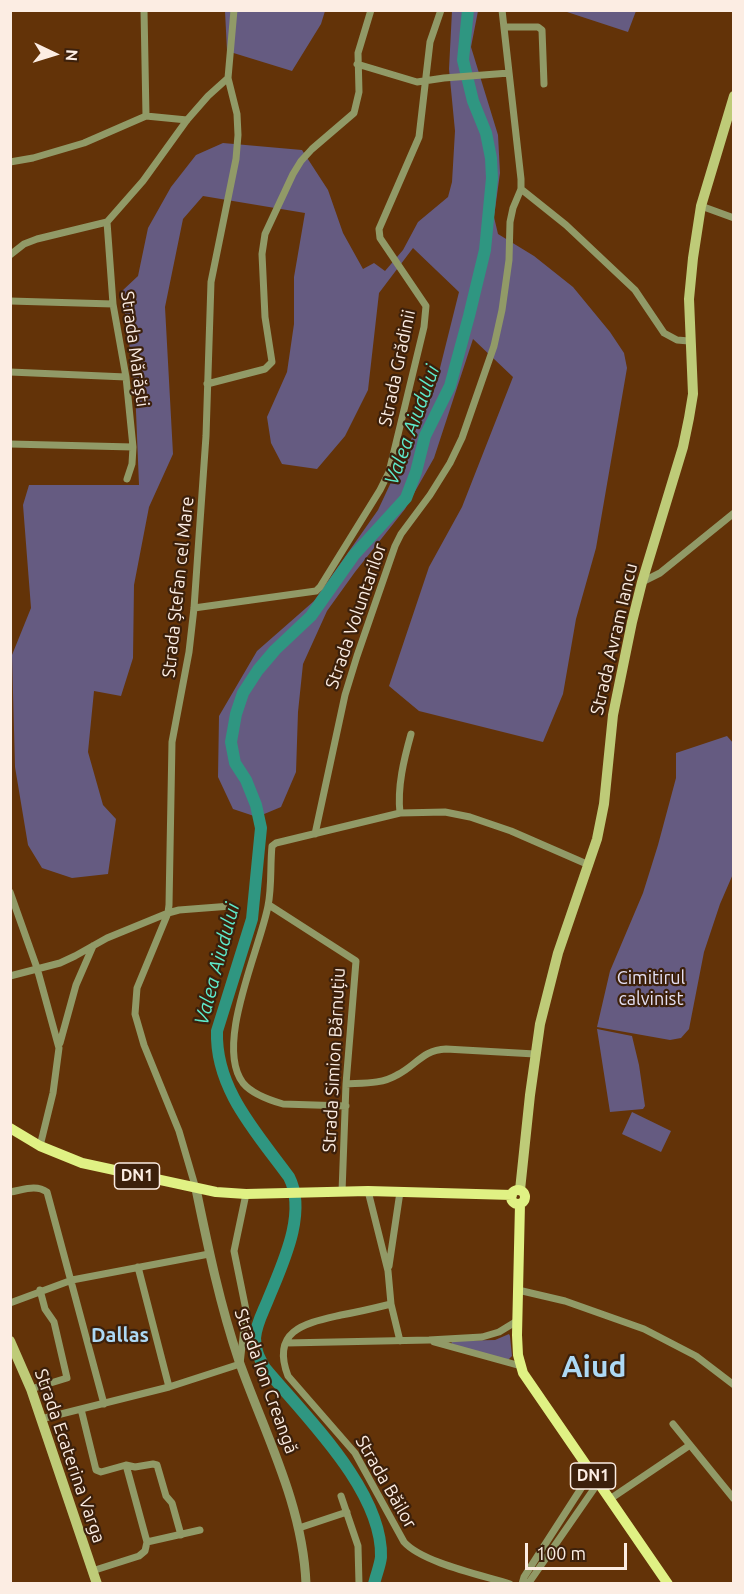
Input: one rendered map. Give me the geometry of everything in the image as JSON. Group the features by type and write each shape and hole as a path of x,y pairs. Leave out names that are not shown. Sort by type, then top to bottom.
{"main road":[{"name":"Strada Avram Iancu","path":"517,1196 535,1054 543,1013 558,953 597,839 604,804 613,715 642,582 672,485 689,418 693,394 689,299 702,206 731,115 734,96"},
{"name":"DN1","path":"10,1128 40,1146 94,1167 230,1194 368,1191 517,1196 517,1346 521,1366 534,1391 668,1584"},
{"name":"Strada Ecaterina Varga","path":"10,1341 31,1389 97,1584"}],"street":[{"path":"144,10 146,116"},
{"name":"Strada Ștefan cel Mare","path":"196,1189 179,1131 144,1045 135,1014 138,988 168,914 172,742 189,652 194,608 203,495 211,282 236,159 238,135 237,114 228,78 234,10"},
{"path":"207,384 265,369 272,362 265,317 262,254 265,234 301,161 354,113 359,92 357,64 360,42 371,10"},
{"name":"Strada Grădinii","path":"194,608 316,591 389,472 424,327 426,306 378,234 419,137 430,42 441,10"},
{"name":"Strada Voluntarilor","path":"315,834 345,695 395,546 450,463 462,438 494,346 509,260 510,222 521,189 502,10"},
{"path":"504,27 538,27 542,30 544,84"},
{"path":"357,64 411,81 510,73"},
{"path":"10,255 18,248 38,239 107,222 143,181 187,120 228,78"},
{"path":"10,162 33,158 84,143 146,116 187,120"},
{"path":"521,189 566,225 635,290 664,333 677,340 690,341"},
{"path":"702,206 734,218"},
{"name":"Strada Mărăști","path":"107,222 113,304 126,377 133,447 132,464 127,479"},
{"path":"10,301 113,304"},
{"path":"10,372 126,377"},
{"path":"10,444 133,447"},
{"path":"642,582 660,573 734,513"},
{"path":"400,813 401,781 411,734"},
{"path":"346,1106 283,1104 273,1101 252,1091 244,1084 234,1061 235,1024 268,905 272,846 276,843 400,813 436,812 470,817 540,843 589,865"},
{"path":"10,892 37,968 59,1048"},
{"name":"Strada Simion Bărnuțiu","path":"268,905 356,961 346,1084 342,1192"},
{"path":"10,975 75,957 107,938 179,910 231,906"},
{"path":"40,1146 53,1093 59,1048 76,985 93,946"},
{"path":"346,1084 383,1081 394,1077 434,1049 535,1054"},
{"path":"10,1192 35,1187 47,1192 104,1404"},
{"name":"Strada Ion Creangă","path":"196,1189 225,1321 299,1528 306,1584"},
{"path":"368,1191 388,1271 391,1304 400,1341"},
{"path":"388,1271 400,1192"},
{"path":"41,1419 169,1387 240,1364 246,1310 234,1251 246,1194"},
{"path":"10,1303 72,1280 209,1254"},
{"path":"138,1267 169,1387"},
{"path":"31,1389 67,1378 54,1322 45,1309 40,1290"},
{"path":"518,1290 565,1300 644,1329 696,1356 734,1385"},
{"path":"286,1343 302,1326 391,1304"},
{"path":"286,1343 429,1340 490,1335 506,1329 517,1321"},
{"path":"429,1340 521,1366"},
{"name":"Strada Băilor","path":"286,1343 284,1355 288,1376 355,1453 409,1548 424,1556 510,1584"},
{"path":"81,1409 96,1470 101,1472 126,1465 135,1467 157,1465 166,1496 172,1503 181,1535"},
{"path":"674,1424 734,1499"},
{"path":"610,1499 690,1444"},
{"path":"92,1571 139,1556 145,1551 147,1542 126,1465"},
{"path":"522,1584 524,1577 591,1473"},
{"path":"528,1584 598,1483"},
{"path":"341,1496 358,1546 359,1584"},
{"path":"299,1528 347,1512"},
{"path":"147,1542 200,1530"}],"green space":[{"path":"636,10 628,32 564,11"},
{"path":"225,11 325,11 321,24 292,71 227,51"},
{"path":"452,11 478,11 471,47 498,135 500,173 494,217 498,234 534,256 573,287 624,353 627,368 596,548 576,619 563,694 543,742 419,711 389,686 429,567 462,507 513,377 473,339 434,458 405,509 327,611 303,664 298,712 296,772 281,807 257,817 233,809 218,777 219,716 257,651 314,601 378,510 435,388 459,292 413,248 379,293 368,390 345,436 317,469 282,464 271,443 267,417 287,372 294,324 294,277 305,213 203,196 183,219 165,307 173,454 149,507 134,585 133,658 121,696 94,691 88,752 103,805 116,819 108,874 72,878 42,868 28,845 15,767 12,655 31,608 23,505 29,485 139,485 135,387 122,291 138,276 148,228 171,187 196,155 223,143 302,150 328,190 343,233 363,269 374,263 385,271 403,250 418,222 448,197 452,182 455,131 449,69"},
{"name":"Cimitirul calvinist","path":"727,736 734,744 733,874 704,952 689,1029 681,1038 670,1040 597,1027 610,971 643,893 658,845 676,778 676,753"},
{"path":"597,1029 632,1036 639,1065 645,1106 643,1109 610,1112"},
{"path":"632,1112 671,1131 661,1152 622,1134"},
{"path":"509,1334 512,1356 508,1360 451,1345 452,1341 495,1340"}],"waterway":[{"name":"Valea Aiudului","path":"374,1584 381,1557 378,1532 369,1506 339,1456 265,1368 256,1346 258,1324 285,1257 296,1207 289,1177 240,1109 230,1091 218,1052 217,1031 252,919 261,828 256,805 246,780 235,763 231,742 236,714 243,693 258,670 275,650 311,616 354,555 406,498 416,472 425,436 450,386 485,250 492,178 486,133 473,101 463,60 468,10"}],"district":[{"name":"Dallas","path":"120,1335"},
{"name":"Aiud","path":"594,1367"}]}
